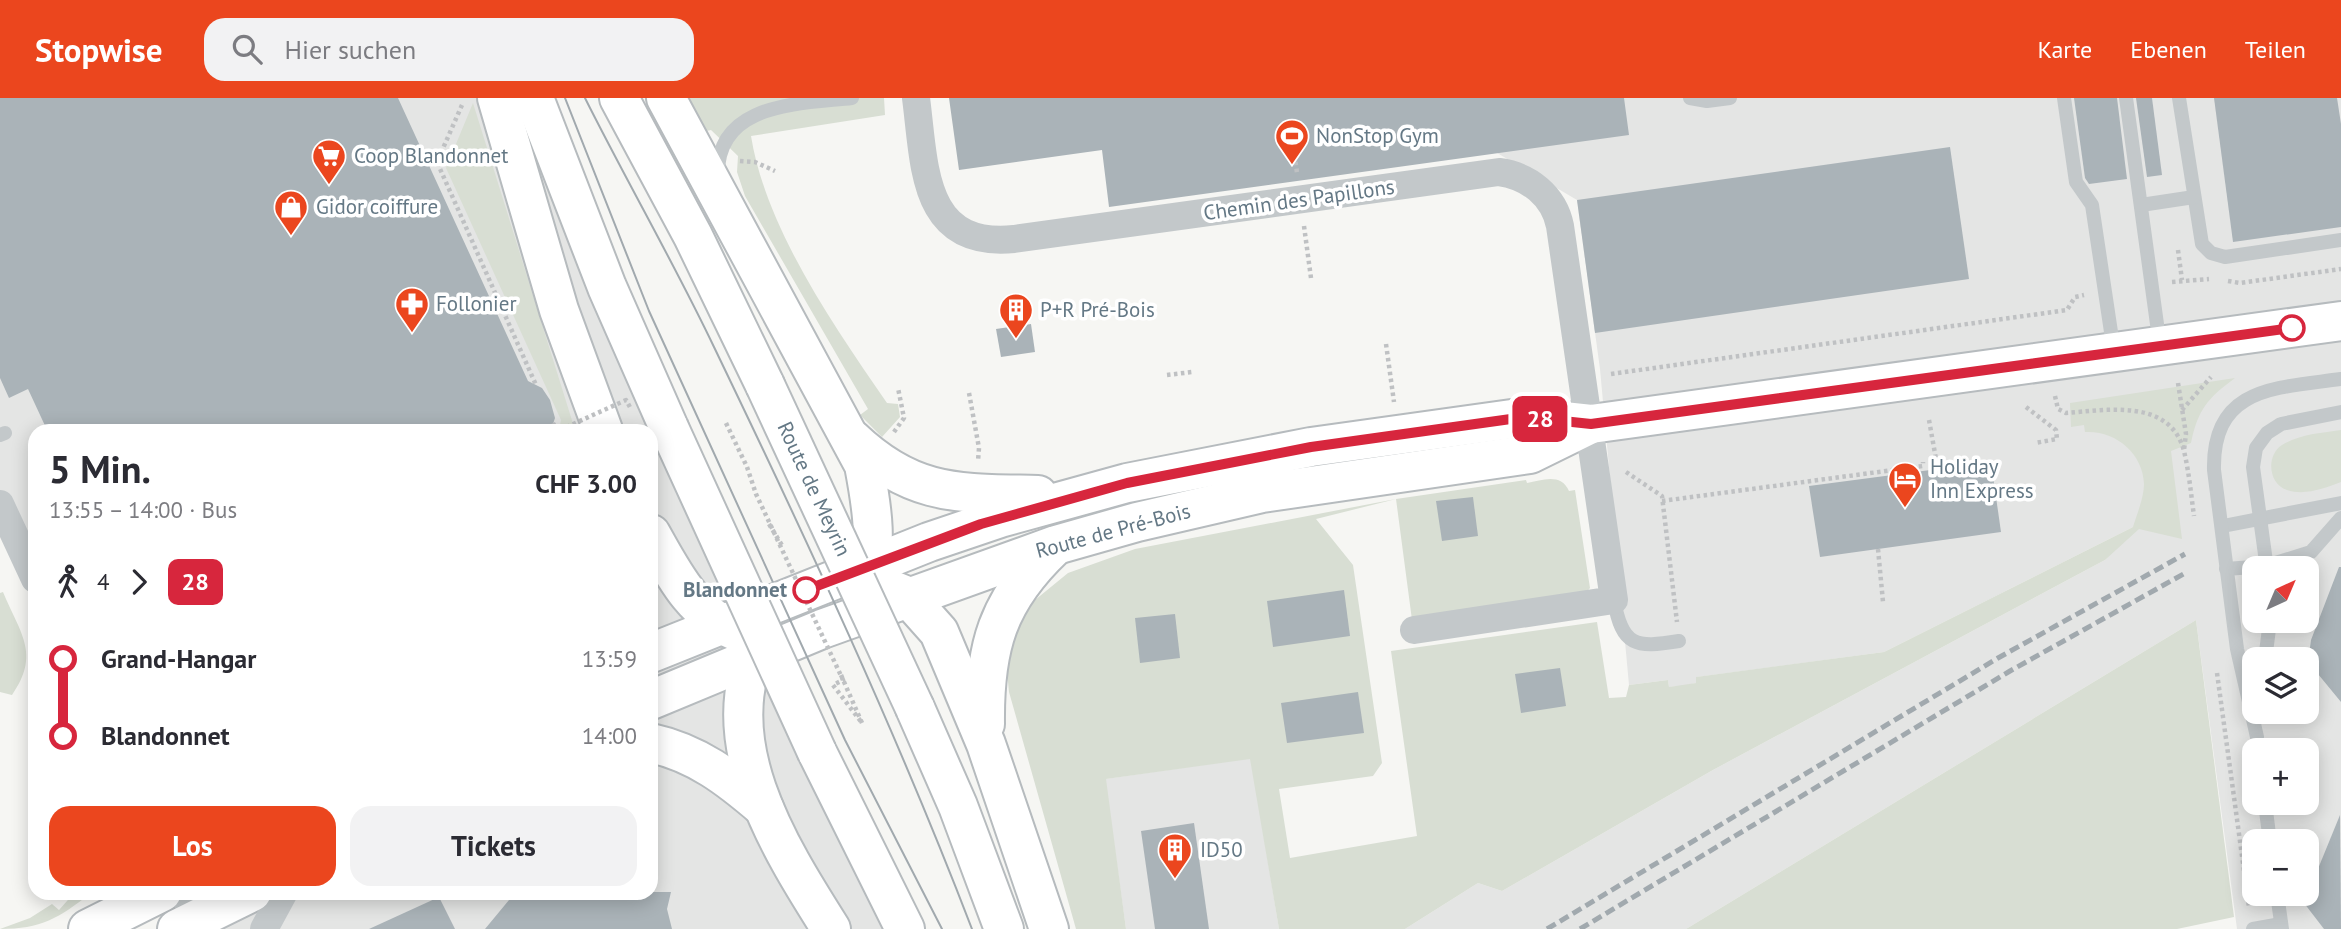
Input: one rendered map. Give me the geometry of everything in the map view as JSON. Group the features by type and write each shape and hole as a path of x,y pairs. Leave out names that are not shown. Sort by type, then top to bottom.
{"main road":[{"path":"497,98 559,310 617,420"},
{"path":"534,98 607,287 669,428 817,752 905,929"},
{"name":"Route de Meyrin","path":"619,98 693,236 915,708 958,806 1004,929"},
{"path":"666,98 728,176 864,465 869,488 867,573 840,616 812,632"},
{"name":"Route de Pré-Bois","path":"658,650 814,587 867,573 944,537 1075,496 1311,447 1525,417 1591,424 2341,321"},
{"name":"Route de Pré-Bois","path":"758,647 812,632 1056,545 1137,522 1262,493 1530,454 1591,424"},
{"path":"849,436 884,467 918,484 957,493 1075,496"},
{"path":"986,744 984,682 992,636 1017,588 1056,545"},
{"path":"658,546 684,591 698,608 758,647"},
{"path":"867,573 907,596 939,632 986,744 1049,929"},
{"path":"814,587 776,615 758,647 743,719 754,780 764,808 786,856 831,929"},
{"path":"658,696 758,647"},
{"path":"658,745 710,765 764,808"},
{"path":"88,929 146,900"},
{"path":"190,917 232,900"}],"street":[{"name":"Chemin des Papillons","path":"916,98 928,186 936,206 954,226 970,236 994,241 1488,173 1517,177 1545,195 1558,216 1591,424 1614,600"},
{"path":"0,504 28,564"},
{"path":"1413,629 1614,600"},
{"path":"264,929 280,900"}],"lane":[{"path":"728,176 718,171 725,142 736,128 751,116 773,108 852,98"},
{"path":"1690,98 1707,102 1730,98"},
{"path":"2064,98 2076,182 2092,205 2114,353"},
{"path":"2126,98 2160,347"},
{"path":"2179,98 2203,244 2211,253 2225,257 2341,240"},
{"path":"2141,205 2194,197"},
{"path":"2257,738 2237,649 2214,453 2224,420 2239,403 2278,387 2341,379"},
{"path":"2265,556 2253,467 2259,441 2273,428 2292,420 2341,412"},
{"path":"2223,526 2341,503"},
{"path":"2299,556 2311,552 2341,518"},
{"path":"2226,569 2242,568"},
{"path":"1614,600 1619,625 1628,639 1644,645 1679,641"},
{"path":"2252,924 2281,927 2278,906"}],"path":[{"path":"465,98 437,162 537,385"},
{"path":"728,176 755,162 775,172"},
{"path":"2227,281 2240,283 2341,268"},
{"path":"2151,285 2201,277 2214,279"},
{"path":"1584,378 2067,310 2075,297 2104,292"},
{"path":"1386,344 1394,400"},
{"path":"1167,375 1192,372"},
{"path":"2182,411 2211,377"},
{"path":"2178,383 2186,434 2184,451 2196,529"},
{"path":"898,388 904,418"},
{"path":"969,393 979,448"},
{"path":"572,424 626,400 617,420"},
{"path":"2056,402 2058,409 2066,413 2113,408 2146,413 2172,429 2184,451"},
{"path":"2026,407 2056,430 2057,439 2035,443"},
{"path":"1929,420 1936,459"},
{"path":"726,423 769,524 841,675 862,723 834,685 843,680 841,675"},
{"path":"1662,501 1923,466 1923,462"},
{"path":"1626,471 1662,496 1679,641"},
{"path":"769,524 783,547"},
{"path":"1878,549 1883,602"},
{"path":"2215,661 2252,924"}],"shaded area":[{"path":"0,98 515,98 620,364 649,424 28,424 28,564 0,506"},
{"path":"689,98 884,98 885,115 751,136 771,206 805,275 887,403 898,404 900,417 882,437 860,415 868,409 745,196 737,172 738,156 711,130 706,131"},
{"path":"1404,98 2341,98 2341,929 2237,929 2196,620 1686,929 1405,929 1478,883 1502,891 1713,770 2105,560 2133,527 1884,652 1697,677 1696,683 1684,686 1669,687 1668,680 1629,685 1600,369 1577,200"},
{"path":"473,103 573,424 560,424 561,420 446,168"},
{"path":"2235,378 2206,405 2197,421 2191,443 2171,451 2182,539 2139,529 2105,560 1713,770 1502,891 1478,883 1405,929 1279,929 1250,759 1106,779 1126,929 1076,929 1009,692 1007,672 1013,635 1035,600 1068,573 1135,549 1396,499 1316,519 1353,565 1382,763 1373,776 1279,789 1290,858 1417,836 1391,651 1597,622 1609,698 1626,697 1629,685 1668,680 1669,687 1696,683 1696,677 1884,652 2133,527 2144,489 2139,463 2133,453 2117,439 2096,432 2085,432 2084,425 2071,427 2070,403"},
{"path":"2341,430 2341,482 2315,490 2294,492 2276,482 2271,469 2273,455 2282,445 2303,436"},
{"path":"658,444 825,811 886,929 201,929 186,900 658,900"},
{"path":"1545,479 1561,482 1569,491 1575,490 1590,588 1583,596 1412,620 1396,499 1526,480 1527,483"},
{"path":"3,592 21,632 26,655 21,680 12,695 0,692 0,593"},
{"path":"2196,620 2234,917 2177,929 1686,929"},
{"path":"1251,758 1279,929 1126,929 1105,779"},
{"path":"68,900 81,900 38,924 0,929 30,918 52,904 59,910"}],"building":[{"name":"Coop Blandonnet","path":"0,98 398,98 528,381 542,388 550,400 555,418 553,424 44,424 28,389 9,398 0,378"},
{"path":"949,98 1624,98 1629,135 1109,207 1102,150 959,170"},
{"path":"2074,98 2117,98 2127,179 2089,184 2085,178"},
{"path":"2136,98 2152,98 2162,175 2147,177"},
{"path":"2214,98 2337,98 2341,124 2341,227 2233,242"},
{"path":"1950,147 1969,279 1595,333 1577,200"},
{"name":"P+R Pré-Bois","path":"1031,324 1035,352 1001,357 996,329"},
{"name":"Holiday Inn Express","path":"1991,462 2001,532 1820,557 1809,486"},
{"path":"1473,497 1478,536 1442,541 1436,501"},
{"path":"2341,567 2341,702 2319,675 2319,647 2310,647 2313,634 2319,634 2319,619"},
{"path":"1344,590 1350,636 1273,647 1267,601"},
{"path":"1175,614 1180,658 1140,663 1135,618"},
{"path":"1560,668 1566,706 1521,713 1515,674"},
{"path":"1358,692 1364,733 1287,743 1281,703"},
{"path":"2340,815 2341,929 2324,929 2306,906 2319,906 2319,866"},
{"name":"ID50","path":"1194,823 1209,929 1155,929 1141,831"},
{"path":"658,892 671,892 667,909 672,929 485,929 509,900 658,900"},
{"path":"432,900 440,900 455,929 369,929"}],"tram line":[{"path":"565,98 649,311 845,740 942,929"},
{"path":"585,98 699,316 782,491 913,781 972,929"}],"railway":[{"path":"1547,929 1998,658 2185,554"},
{"path":"1580,929 2010,671 2187,572"}],"bus line":[{"name":"28","path":"806,590 929,542 1075,496 1293,450 1525,417 1591,424 2292,328"}],"place":[{"name":"NonStop Gym","path":"1292,166"},
{"name":"Coop Blandonnet","path":"329,186"},
{"name":"Gidor coiffure","path":"291,237"},
{"name":"Follonier","path":"412,334"},
{"name":"P+R Pré-Bois","path":"1016,340"},
{"name":"Holiday Inn Express","path":"1905,509"},
{"name":"Blandonnet","path":"806,590"},
{"name":"ID50","path":"1175,880"}]}
